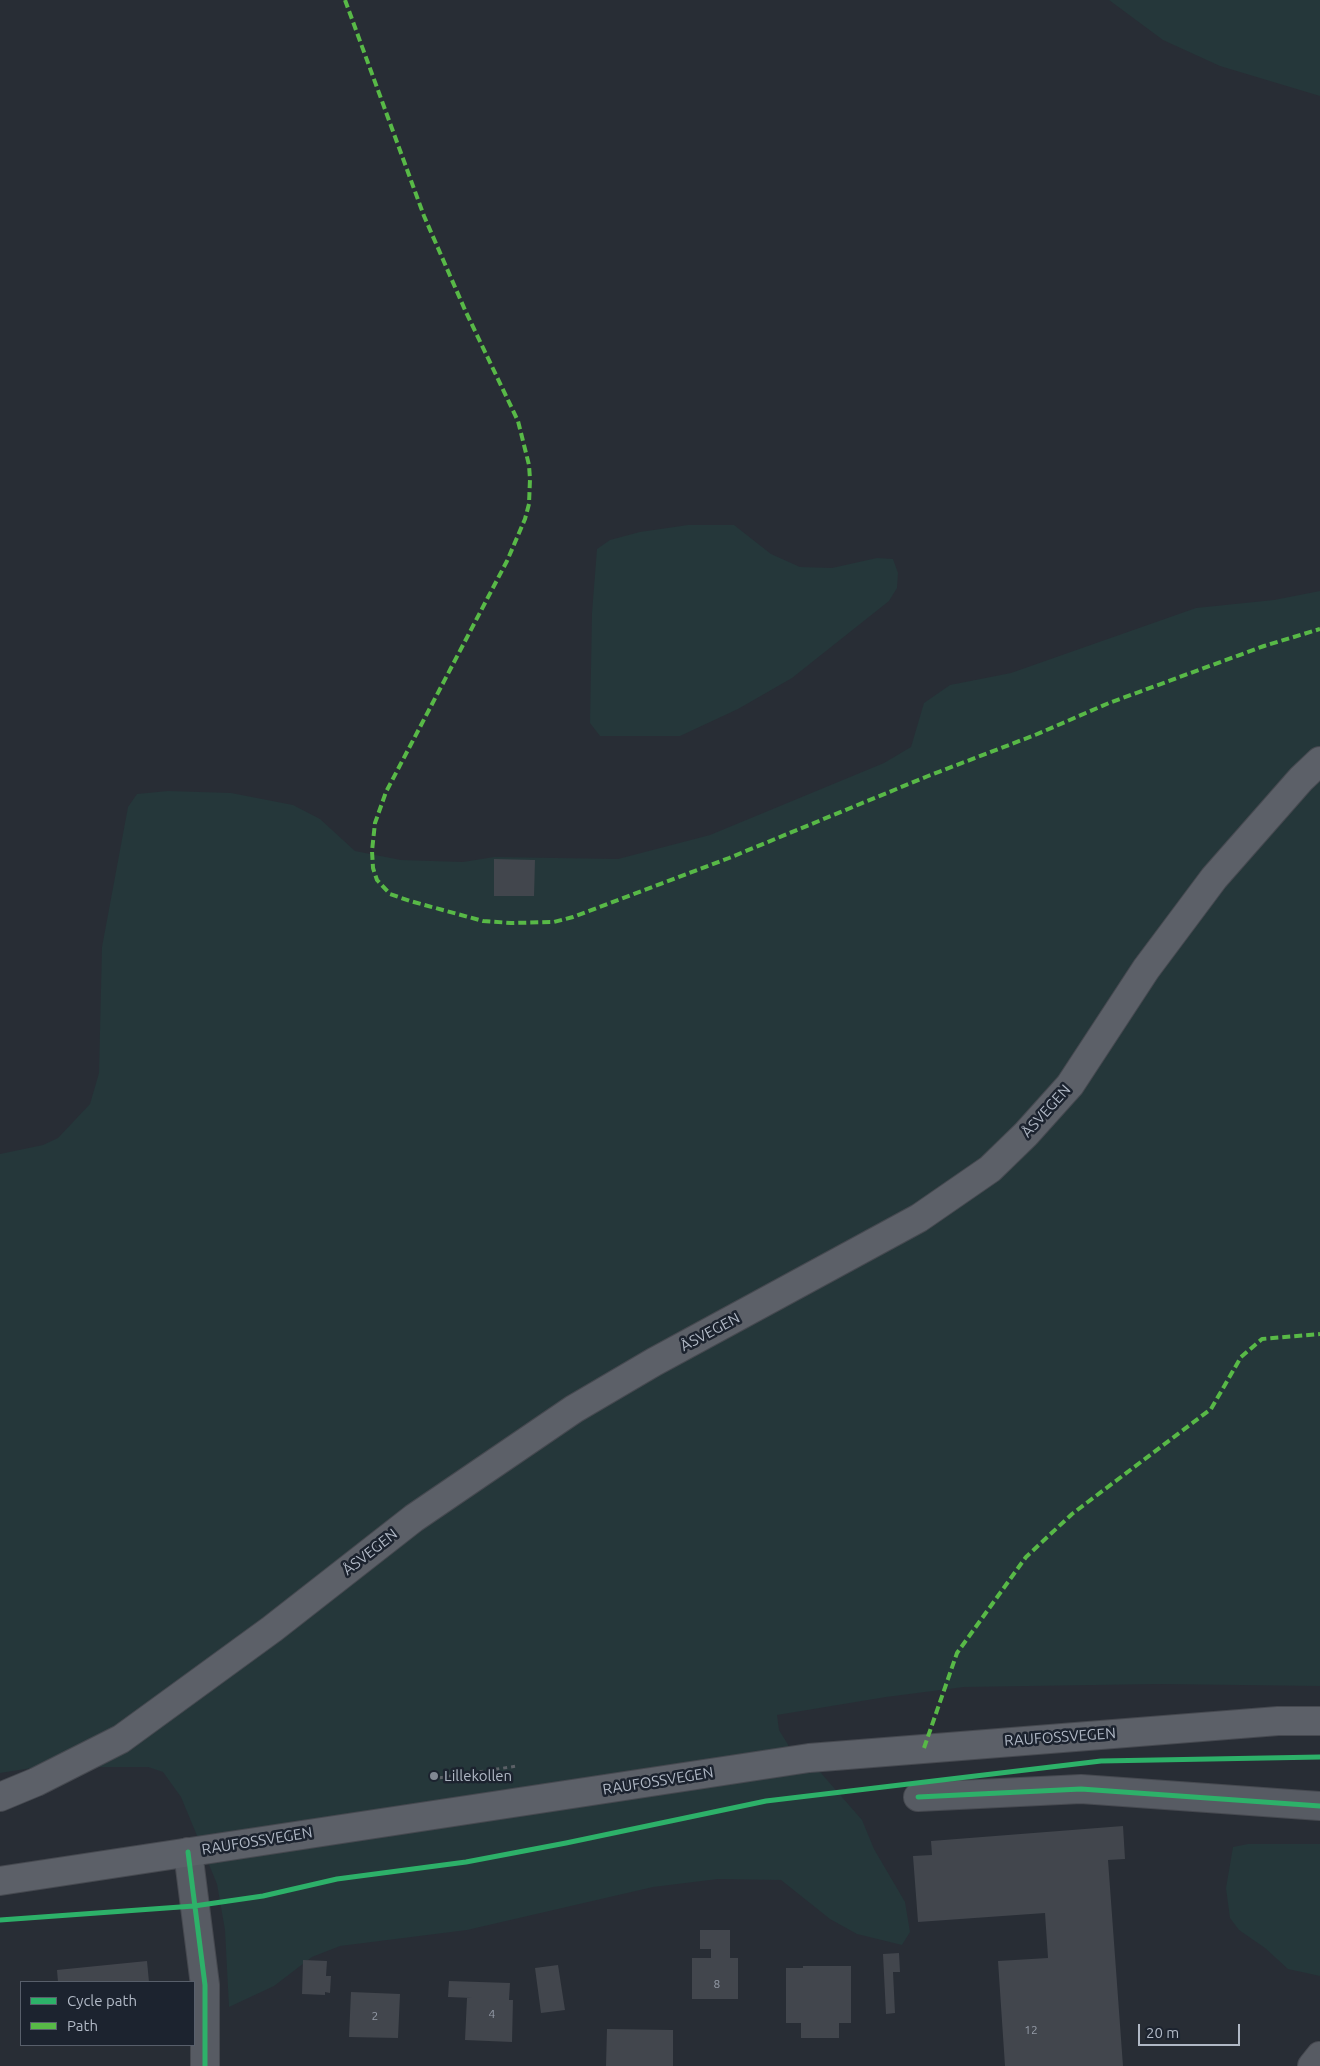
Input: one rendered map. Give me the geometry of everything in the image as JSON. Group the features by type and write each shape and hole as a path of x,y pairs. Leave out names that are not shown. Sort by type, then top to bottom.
{"main road":[{"name":"ÅSVEGEN","path":"0,1796 36,1782 120,1739 272,1629 414,1518 574,1410 654,1362 919,1218 990,1169 1026,1134 1070,1085 1146,969 1214,878 1301,779 1320,761"},
{"name":"RAUFOSSVEGEN","path":"0,1881 809,1758 1278,1721 1320,1722"}],"street":[{"path":"918,1797 1081,1789 1320,1806"},
{"path":"188,1852 205,1985 205,2066"},
{"path":"1312,2066 1320,2056"}],"path":[{"path":"432,1779 518,1766"}],"shaded area":[{"path":"1109,0 1320,0 1320,96 1220,66 1163,40"},
{"path":"688,525 734,525 771,554 800,567 832,568 877,558 893,559 898,573 897,588 889,601 792,678 738,709 680,736 600,736 590,723 592,613 597,549 610,540 640,532"},
{"path":"1320,591 1320,1686 1159,1684 964,1687 886,1697 777,1715 779,1730 795,1756 821,1773 862,1820 874,1849 905,1902 910,1932 902,1945 857,1934 830,1919 781,1880 718,1879 653,1887 467,1930 340,1946 312,1957 274,1986 229,2007 225,1930 217,1884 181,1797 163,1772 148,1767 38,1767 0,1773 0,1154 43,1145 58,1138 90,1104 99,1073 102,947 128,807 137,794 168,791 231,793 293,805 320,819 355,851 401,860 463,862 494,857 618,859 710,835 884,763 911,747 924,703 950,685 1011,673 1196,608 1274,600"},
{"path":"1248,1844 1320,1844 1320,1976 1288,1969 1265,1948 1239,1930 1230,1918 1226,1888 1233,1847"}],"building":[{"path":"494,859 535,860 534,896 494,896"},
{"path":"1123,1826 1125,1859 1108,1860 1123,2066 1005,2066 998,1961 1048,1958 1045,1913 918,1922 913,1856 932,1855 931,1841"},
{"path":"700,1930 730,1930 730,1958 738,1958 738,1999 692,1999 692,1958 711,1958 711,1949 700,1949"},
{"path":"899,1953 900,1972 893,1972 895,2013 886,2014 883,1954"},
{"path":"303,1960 327,1961 326,1976 331,1976 330,1993 325,1992 325,1995 302,1994"},
{"path":"147,1961 149,1981 58,1981 57,1970"},
{"path":"558,1965 565,2010 541,2013 535,1968"},
{"path":"803,1966 851,1966 851,2023 839,2023 839,2038 801,2038 801,2023 786,2023 786,1968 803,1968"},
{"path":"449,1981 510,1983 509,2000 513,2000 512,2042 465,2040 467,1998 472,1998 448,1997"},
{"path":"351,1992 400,1994 398,2038 349,2037"},
{"path":"607,2029 673,2030 673,2066 606,2066"}],"marked path":[{"path":"345,0 424,216 465,310 518,421 529,465 530,479 529,504 525,519 507,561 386,792 375,823 372,851 373,868 377,880 390,894 483,921 511,923 554,922 573,917 729,858 928,776 1035,735 1109,703 1264,646 1320,629"},
{"path":"924,1748 957,1653 1026,1557 1072,1514 1211,1409 1241,1357 1262,1339 1320,1334"}],"cycle path":[{"path":"0,1920 194,1906 263,1896 337,1879 466,1862 766,1801 1101,1761 1320,1757"},
{"path":"918,1797 1081,1789 1320,1806"},
{"path":"188,1852 205,1985 205,2066"}],"place":[{"name":"Lillekollen","path":"434,1776"}]}
